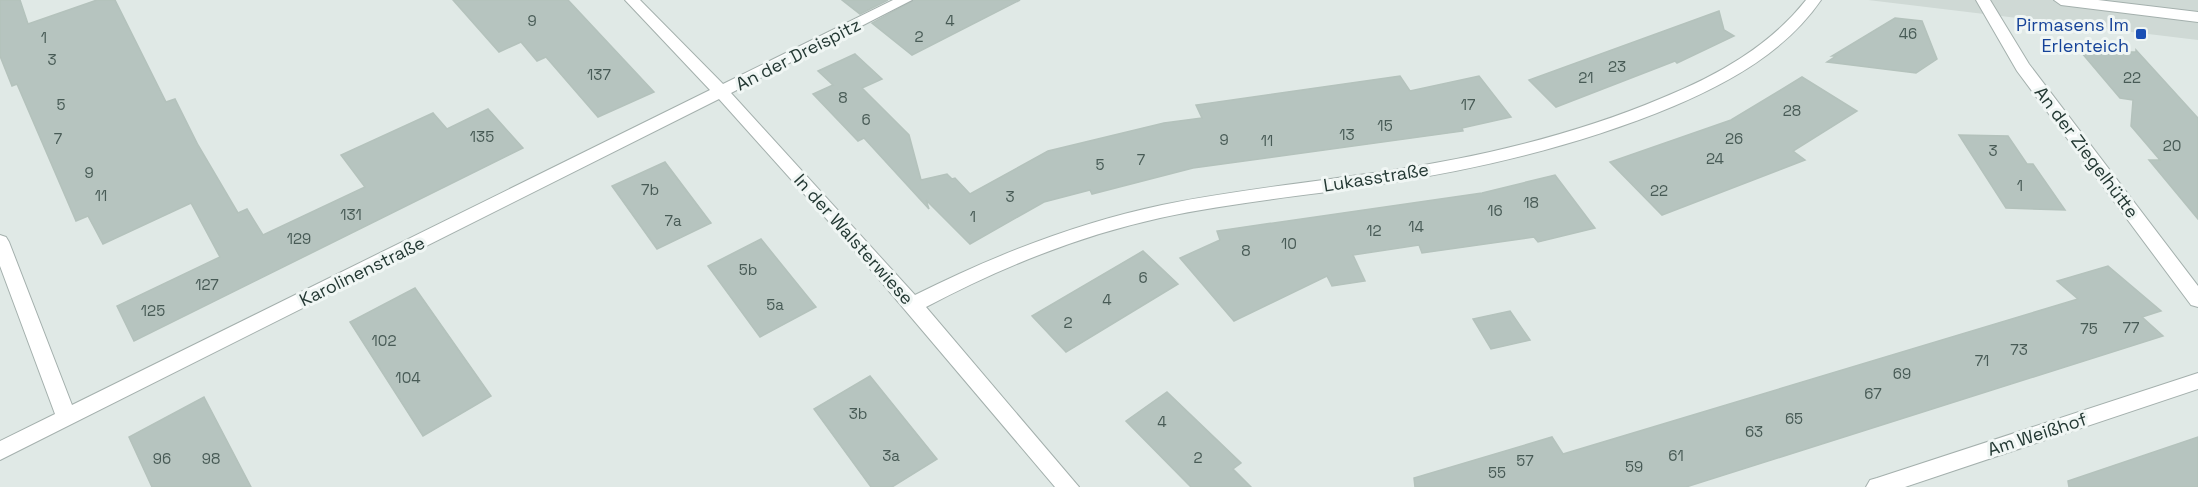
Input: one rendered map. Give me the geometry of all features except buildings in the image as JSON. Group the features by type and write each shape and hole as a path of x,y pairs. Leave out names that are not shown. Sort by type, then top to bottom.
{"street":[{"name":"In der Walsterwiese","path":"632,0 724,92 913,305 1068,487"},
{"name":"An der Dreispitz","path":"724,92 906,0"},
{"name":"Lukasstraße","path":"913,305 951,285 1022,254 1156,212 1470,161 1558,140 1624,119 1714,81 1753,57 1782,37 1814,0"},
{"name":"An der Ziegelhütte","path":"1983,0 2023,67 2198,300"},
{"path":"2061,0 2198,16"},
{"name":"Karolinenstraße","path":"0,451 724,92"},
{"path":"0,242 67,418"},
{"name":"Am Weißhof","path":"1877,487 2198,381"}],"shaded area":[{"path":"1868,0 2198,0 2198,40"}],"place":[{"name":"Pirmasens Im Erlenteich","path":"2141,34"}]}
